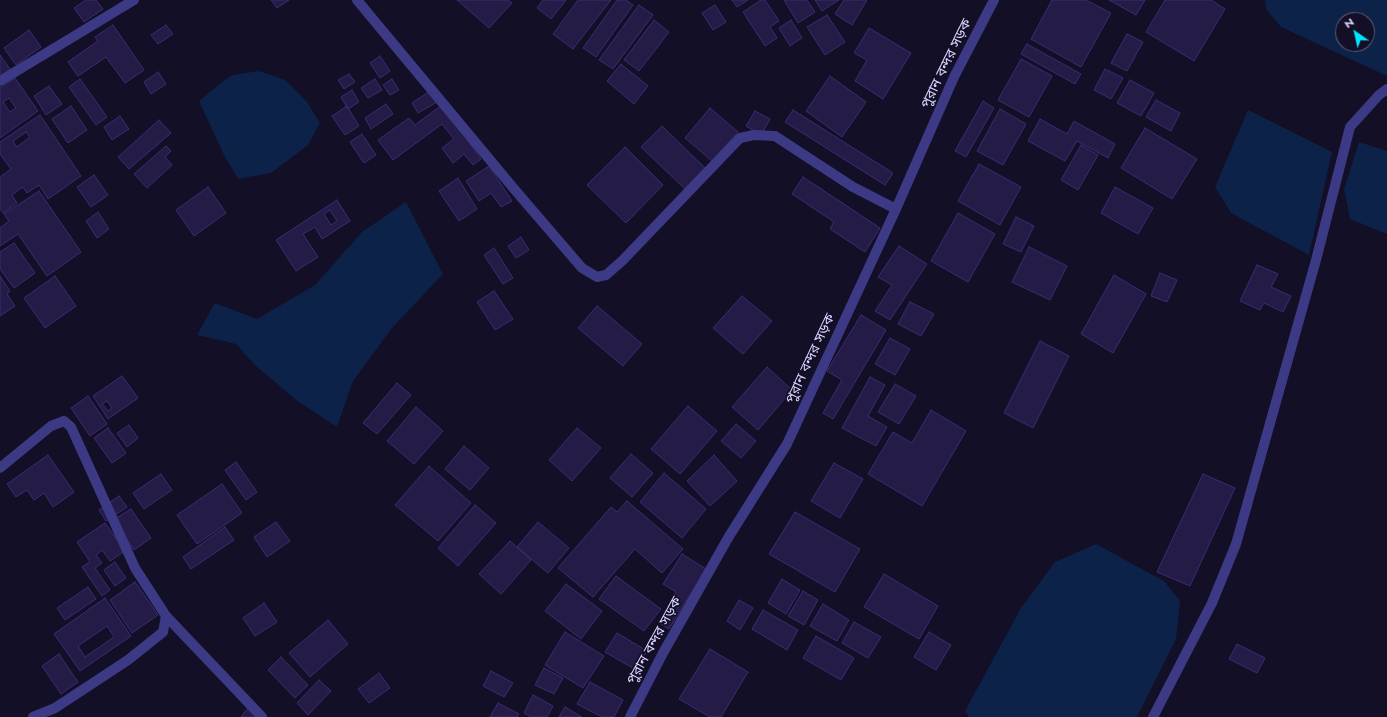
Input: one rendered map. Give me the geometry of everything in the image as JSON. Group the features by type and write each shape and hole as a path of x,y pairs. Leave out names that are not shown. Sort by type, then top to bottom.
{"street":[{"path":"0,81 134,0"},
{"path":"357,0 582,268 596,277 606,275 622,261 740,138 754,135 775,136 853,187 896,209"},
{"name":"পুরান বন্দর সড়ক","path":"630,717 663,653 728,538 787,444 896,209 954,77 994,0"},
{"path":"1153,717 1212,603 1236,544 1314,268 1350,127 1378,94 1387,89"},
{"path":"0,468 51,426 64,422 70,427 136,568 166,616 262,717"},
{"path":"33,717 54,708 128,660 163,632 166,616"}],"water":[{"path":"1265,0 1387,0 1387,76 1335,52 1375,52 1375,12 1335,12 1335,52 1281,27 1266,9"},
{"path":"259,71 285,80 307,102 320,123 308,145 271,173 238,179 224,155 199,101 232,75"},
{"path":"1248,110 1332,152 1309,255 1231,213 1215,187"},
{"path":"1359,142 1387,151 1387,234 1350,219 1344,189"},
{"path":"406,202 443,274 392,328 353,381 337,427 296,400 255,365 236,344 197,335 215,303 257,319 315,285 362,232"},
{"path":"1096,544 1164,581 1180,601 1176,639 1137,717 969,717 965,711 1021,608 1055,562"}],"building":[{"path":"86,0 96,0 103,9 84,22 74,8"},
{"path":"271,0 289,0 277,8"},
{"path":"457,0 508,0 512,3 489,28"},
{"path":"543,0 566,0 551,19 537,8"},
{"path":"578,0 611,0 573,49 553,34"},
{"path":"617,0 626,0 633,5 596,57 583,48"},
{"path":"732,0 748,0 737,7"},
{"path":"761,0 765,0 779,21 770,27 777,38 765,46 743,12"},
{"path":"784,0 807,0 815,12 798,23"},
{"path":"815,0 839,0 822,11"},
{"path":"844,0 867,0 852,25 835,14"},
{"path":"1052,0 1086,0 1111,13 1081,67 1031,39"},
{"path":"1109,0 1145,0 1136,15"},
{"path":"1165,0 1211,0 1225,9 1194,61 1146,32"},
{"path":"639,5 653,15 613,69 599,60"},
{"path":"715,5 726,22 713,30 702,13"},
{"path":"827,15 845,42 825,55 807,27"},
{"path":"654,20 669,32 639,71 624,60"},
{"path":"791,20 802,38 790,46 779,28"},
{"path":"113,25 144,70 125,83 106,57 78,76 68,62 98,41 95,37"},
{"path":"166,25 173,34 158,44 151,35"},
{"path":"869,28 911,53 883,99 855,81 867,60 854,53"},
{"path":"29,30 41,47 16,65 4,48"},
{"path":"1127,34 1143,42 1127,71 1111,63"},
{"path":"1027,44 1081,74 1075,84 1021,54"},
{"path":"0,55 10,69 0,77"},
{"path":"380,56 390,71 380,78 370,63"},
{"path":"1021,59 1052,76 1029,117 998,100"},
{"path":"621,64 648,86 634,104 607,81"},
{"path":"1105,69 1123,78 1111,99 1094,90"},
{"path":"158,72 166,84 151,94 144,82"},
{"path":"349,74 355,82 344,89 338,80"},
{"path":"830,76 866,102 842,137 806,111"},
{"path":"15,78 38,111 0,138 0,88","holes":["9,98 16,108 10,112 3,102"]},
{"path":"80,79 107,117 96,125 69,87"},
{"path":"375,79 382,90 368,98 361,88"},
{"path":"392,79 399,90 390,95 383,85"},
{"path":"1130,80 1154,93 1141,116 1117,103"},
{"path":"49,86 62,104 46,115 34,96"},
{"path":"352,90 359,102 348,109 341,97"},
{"path":"430,91 437,102 418,113 412,103"},
{"path":"1156,100 1180,113 1171,131 1146,117"},
{"path":"983,101 994,108 966,157 955,151"},
{"path":"386,104 393,114 371,129 365,118"},
{"path":"442,105 481,159 473,165 464,154 453,163 442,148 454,139 442,124 393,160 378,140 409,118 415,125"},
{"path":"71,106 87,130 68,143 52,119"},
{"path":"347,106 359,126 345,135 332,116"},
{"path":"710,108 738,132 712,161 685,138"},
{"path":"1000,109 1026,124 1003,165 977,151"},
{"path":"793,110 893,173 885,185 785,122"},
{"path":"755,111 770,119 761,135 746,126"},
{"path":"40,115 81,176 48,199 39,185 27,193 23,187 12,195 17,203 3,213 0,209 0,177 11,169 0,154 0,142","holes":["26,132 30,137 17,147 13,141"]},
{"path":"120,116 129,129 112,140 104,127"},
{"path":"1040,119 1067,134 1074,121 1115,144 1108,158 1077,141 1065,161 1028,141"},
{"path":"159,120 171,133 129,169 118,157"},
{"path":"662,126 705,168 685,189 641,147"},
{"path":"1145,128 1197,159 1172,199 1121,168"},
{"path":"362,134 376,155 364,163 350,142"},
{"path":"1081,145 1098,155 1078,190 1061,180"},
{"path":"166,146 171,151 165,157 172,165 147,188 134,174"},
{"path":"625,147 663,185 626,223 587,185"},
{"path":"979,164 1021,187 1000,225 958,201"},
{"path":"489,166 512,201 501,207 491,193 479,201 466,181"},
{"path":"94,175 108,195 91,207 77,187"},
{"path":"803,177 880,228 865,252 830,229 834,222 792,194"},
{"path":"458,178 477,209 459,221 439,191"},
{"path":"208,187 226,213 194,236 176,210"},
{"path":"1115,187 1153,208 1138,234 1101,213"},
{"path":"39,191 81,252 47,276 18,234 0,246 0,228 9,221 4,214"},
{"path":"337,200 350,221 322,239 315,227 303,234 318,257 296,271 276,240","holes":["330,210 337,221 331,225 324,214"]},
{"path":"98,212 109,229 97,238 86,221"},
{"path":"958,213 995,234 968,282 931,261"},
{"path":"1016,217 1034,226 1021,252 1003,244"},
{"path":"521,237 529,250 516,258 508,246"},
{"path":"14,243 35,273 14,288 0,269 0,252"},
{"path":"899,246 927,264 890,320 875,311 892,285 878,277"},
{"path":"1029,247 1067,266 1050,300 1012,282"},
{"path":"494,248 513,278 503,284 484,255"},
{"path":"1257,265 1278,274 1271,287 1291,296 1283,312 1264,303 1260,310 1240,301"},
{"path":"1160,273 1177,280 1167,302 1151,296"},
{"path":"1114,275 1146,294 1113,353 1081,334"},
{"path":"0,276 10,291 7,294 15,306 0,316"},
{"path":"55,276 76,306 45,328 24,298"},
{"path":"494,291 513,319 495,330 477,302"},
{"path":"742,296 772,321 743,354 713,328"},
{"path":"910,302 934,314 921,336 898,324"},
{"path":"597,306 642,344 623,366 578,328"},
{"path":"861,315 886,330 833,419 823,413 842,380 827,371"},
{"path":"890,338 910,349 895,375 875,364"},
{"path":"1040,341 1069,356 1033,428 1004,413"},
{"path":"767,367 792,390 758,430 732,407"},
{"path":"122,376 138,398 108,419 93,396","holes":["107,401 112,408 108,411 102,404"]},
{"path":"870,377 885,385 868,416 887,427 876,446 842,428"},
{"path":"397,383 411,395 377,434 363,423"},
{"path":"895,384 916,396 899,424 878,412"},
{"path":"88,396 107,424 90,436 71,408"},
{"path":"688,406 717,431 680,474 651,449"},
{"path":"416,407 443,431 414,464 387,441"},
{"path":"931,410 966,431 922,506 868,474 893,432 912,443"},
{"path":"736,424 756,441 741,458 721,441"},
{"path":"129,425 138,438 127,447 117,433"},
{"path":"108,428 126,453 112,463 94,438"},
{"path":"577,428 601,448 572,481 549,460"},
{"path":"464,446 489,468 470,490 445,469"},
{"path":"631,454 653,473 632,497 610,478"},
{"path":"48,455 74,492 53,507 44,493 34,500 27,490 16,497 7,484"},
{"path":"714,455 737,481 710,506 687,481"},
{"path":"236,462 257,492 246,500 225,470"},
{"path":"834,463 863,479 840,518 811,501"},
{"path":"429,466 471,503 438,541 395,505"},
{"path":"664,473 706,509 682,538 640,502"},
{"path":"161,474 172,490 144,509 133,493"},
{"path":"1203,474 1235,488 1190,586 1157,572"},
{"path":"222,484 242,513 197,544 177,515"},
{"path":"119,496 127,507 106,521 99,510"},
{"path":"627,501 683,549 662,573 635,549 593,597 558,568 611,507 617,512"},
{"path":"475,505 496,523 458,566 438,548"},
{"path":"131,509 151,538 134,550 113,520"},
{"path":"795,512 860,549 835,592 769,554"},
{"path":"276,522 290,541 267,557 254,537"},
{"path":"538,522 569,548 548,573 517,547"},
{"path":"105,523 125,551 110,561 102,550 96,555 102,563 95,568 110,590 102,596 82,567 90,562 77,542"},
{"path":"225,527 234,540 191,569 183,557"},
{"path":"510,541 531,560 501,594 479,574"},
{"path":"682,554 706,569 669,629 658,622 676,592 663,584"},
{"path":"115,562 126,578 115,586 104,570"},
{"path":"884,574 938,606 919,639 864,607"},
{"path":"616,576 661,609 644,631 599,599"},
{"path":"782,579 800,590 786,614 768,603"},
{"path":"135,582 158,615 132,633 110,600"},
{"path":"566,584 602,611 581,639 545,611"},
{"path":"88,587 96,599 65,620 57,608"},
{"path":"803,591 818,600 804,625 788,616"},
{"path":"105,598 131,636 80,671 54,634","holes":["107,626 114,637 85,657 78,646"]},
{"path":"739,600 753,608 740,630 727,621"},
{"path":"264,603 277,622 255,636 243,618"},
{"path":"823,604 849,620 837,641 810,626"},
{"path":"763,610 798,630 787,650 752,629"},
{"path":"328,620 348,644 310,677 289,653"},
{"path":"854,622 881,637 868,658 842,643"},
{"path":"565,632 604,656 583,688 545,665"},
{"path":"929,632 951,645 936,670 914,657"},
{"path":"617,633 647,651 636,670 605,652"},
{"path":"816,636 854,658 841,680 803,658"},
{"path":"1237,644 1265,658 1257,673 1229,659"},
{"path":"710,649 748,672 721,717 710,717 679,699"},
{"path":"59,654 78,682 61,694 42,666"},
{"path":"281,657 308,685 295,698 268,670"},
{"path":"544,668 563,678 554,694 535,685"},
{"path":"491,671 513,683 504,697 483,686"},
{"path":"379,673 390,688 369,703 358,689"},
{"path":"319,680 331,691 308,715 297,703"},
{"path":"590,682 623,700 614,717 602,717 577,704"},
{"path":"533,695 553,706 547,717 531,717 524,713"},
{"path":"498,703 519,714 517,717 490,717"},
{"path":"565,707 582,717 559,717"},
{"path":"248,708 259,717 241,717"}]}
